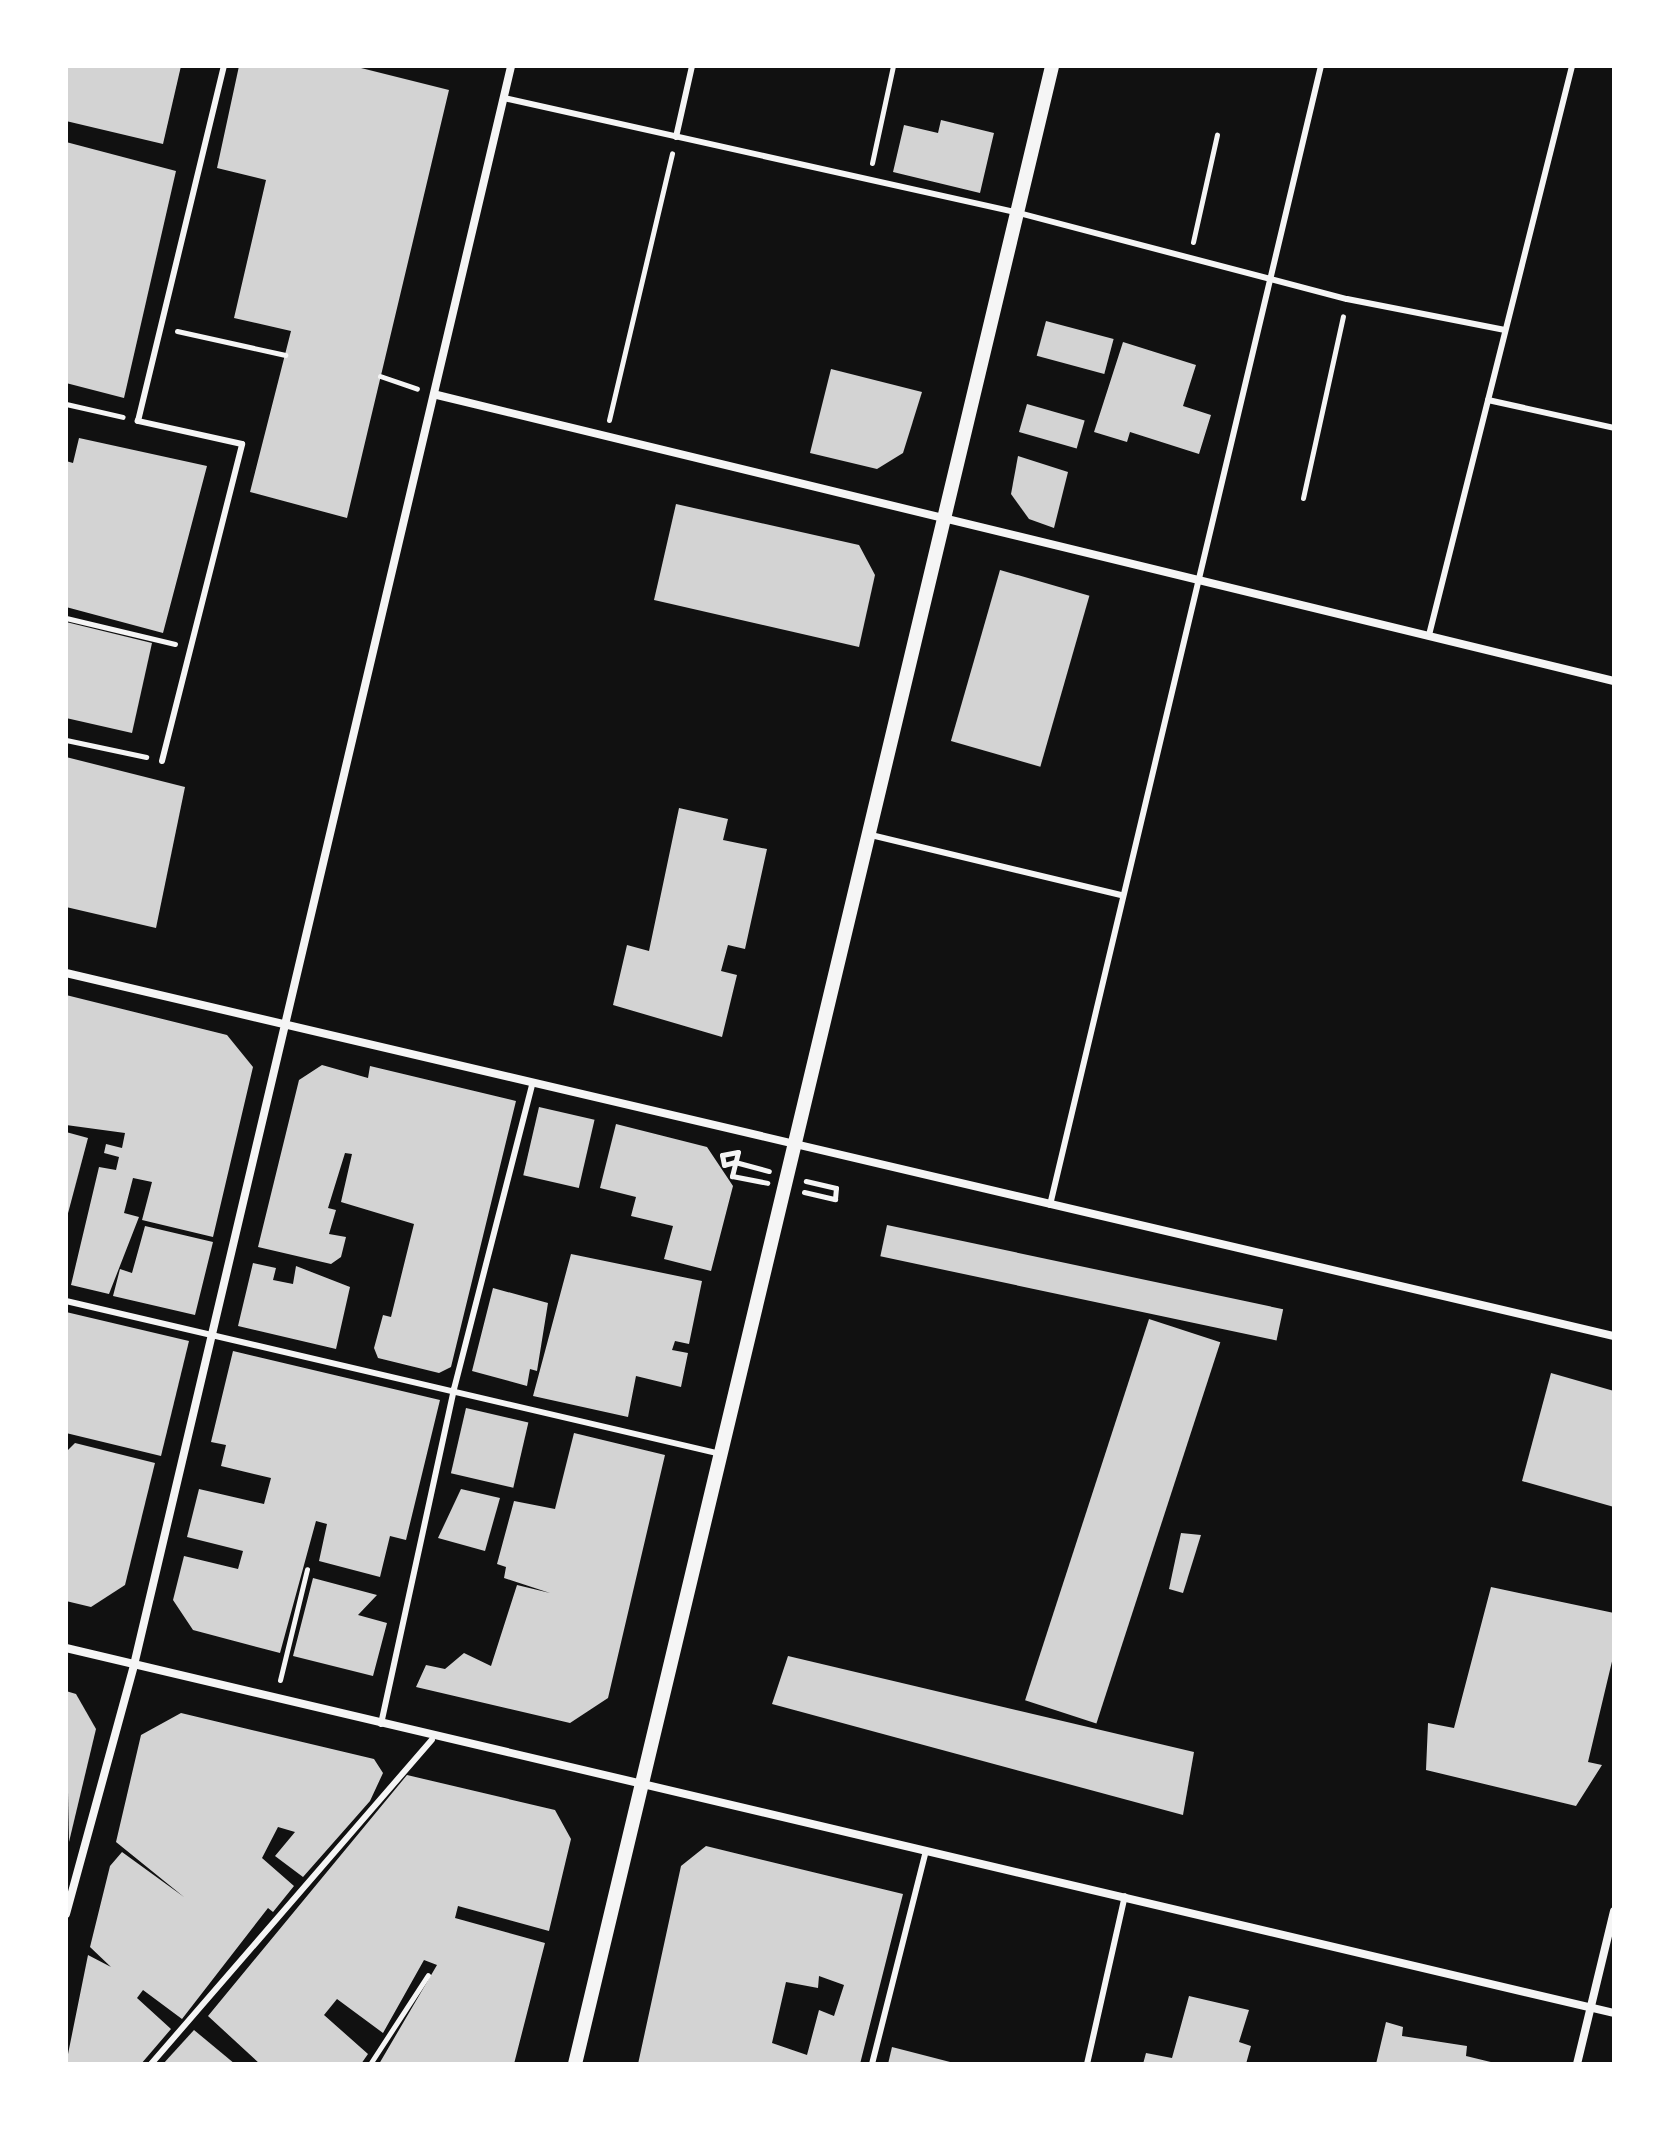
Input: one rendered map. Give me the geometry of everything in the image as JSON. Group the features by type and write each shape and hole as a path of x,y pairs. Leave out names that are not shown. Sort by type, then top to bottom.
{"street":[{"path":"66,1914 134,1665 281,1027 437,395 511,66"},
{"path":"575,2064 871,835 1015,212 1052,66"},
{"path":"437,395 1201,586 1429,635 1614,681"},
{"path":"66,973 281,1027 533,1082 1614,1336"},
{"path":"66,1648 276,1697 432,1740 643,1786 925,1854 1125,1896 1614,2013"},
{"path":"1577,2064 1614,1911"}],"lane":[{"path":"162,761 242,444 138,421 224,66"},
{"path":"676,137 692,66"},
{"path":"1050,1205 1121,895 1201,586 1321,66"},
{"path":"1429,635 1572,66"},
{"path":"504,98 868,183 1015,212 1188,262 1347,299 1505,330"},
{"path":"1488,400 1614,428"},
{"path":"871,835 1121,895"},
{"path":"381,1724 454,1389 533,1082"},
{"path":"66,1301 723,1454"},
{"path":"151,2064 432,1740"},
{"path":"872,2064 925,1854"},
{"path":"1087,2064 1125,1896"}],"path":[{"path":"868,183 893,66"},
{"path":"1188,262 1217,135"},
{"path":"604,438 676,137"},
{"path":"1303,498 1347,299"},
{"path":"161,327 285,355"},
{"path":"380,376 437,395"},
{"path":"66,404 138,421"},
{"path":"66,618 191,648"},
{"path":"66,740 162,761"},
{"path":"735,1162 724,1165 722,1155 738,1152 732,1176 786,1188"},
{"path":"817,1195 835,1199 836,1188 823,1186"},
{"path":"276,1697 307,1569"},
{"path":"370,2064 428,1975"}],"building":[{"path":"66,66 181,66 163,144 66,121"},
{"path":"239,66 353,66 449,90 347,518 250,492 291,331 234,318 266,180 217,168"},
{"path":"941,120 994,133 980,193 893,172 904,125 938,133"},
{"path":"66,142 176,171 124,398 66,383"},
{"path":"1046,321 1114,339 1104,374 1037,356"},
{"path":"1123,342 1196,365 1183,406 1211,415 1199,454 1130,432 1127,442 1094,432"},
{"path":"831,369 922,392 903,453 877,469 810,453"},
{"path":"1027,404 1085,421 1077,448 1019,432"},
{"path":"79,438 207,466 163,633 66,607 66,461 73,463"},
{"path":"1018,456 1068,472 1054,528 1029,519 1011,494"},
{"path":"676,504 859,545 875,575 859,647 654,600"},
{"path":"1000,570 1089,596 1040,767 951,741"},
{"path":"66,622 152,643 132,733 66,718"},
{"path":"66,757 185,787 156,928 66,907"},
{"path":"679,808 728,819 723,840 767,849 745,949 728,945 721,971 737,975 722,1037 613,1005 627,945 649,951"},
{"path":"66,995 227,1035 253,1067 213,1237 142,1220 152,1182 133,1178 124,1213 139,1217 109,1294 71,1285 99,1167 116,1170 119,1157 104,1153 106,1144 122,1148 125,1133 66,1125"},
{"path":"322,1065 368,1078 370,1066 516,1101 451,1367 439,1373 378,1358 374,1348 383,1315 391,1317 414,1224 341,1202 352,1154 345,1153 328,1208 336,1210 329,1234 346,1237 341,1257 331,1264 258,1247 299,1080"},
{"path":"539,1107 595,1120 579,1188 523,1175"},
{"path":"616,1124 707,1147 733,1186 711,1271 664,1259 673,1226 631,1216 636,1197 600,1188"},
{"path":"66,1132 88,1138 67,1217 66,1217"},
{"path":"887,1225 1283,1309 1276,1341 880,1256"},
{"path":"145,1226 213,1242 195,1315 113,1296 120,1269 132,1273"},
{"path":"571,1254 702,1281 689,1344 675,1341 672,1350 688,1353 681,1387 636,1376 628,1417 533,1396"},
{"path":"253,1263 276,1268 273,1280 293,1284 296,1266 350,1287 336,1349 238,1326"},
{"path":"493,1288 548,1303 537,1371 530,1369 527,1386 472,1371"},
{"path":"66,1312 189,1341 161,1456 66,1433"},
{"path":"1149,1319 1220,1342 1096,1724 1025,1700"},
{"path":"233,1351 440,1400 406,1540 390,1536 380,1577 319,1561 327,1524 316,1521 280,1653 193,1630 173,1600 184,1556 238,1569 243,1551 187,1537 199,1489 264,1504 271,1478 221,1466 226,1445 211,1442"},
{"path":"1551,1373 1614,1391 1614,1507 1522,1481"},
{"path":"466,1408 528,1422 513,1488 451,1473"},
{"path":"574,1433 665,1455 608,1698 570,1723 416,1687 426,1665 445,1669 464,1653 491,1666 517,1585 550,1593 504,1578 506,1567 497,1564 514,1501 555,1509"},
{"path":"75,1443 155,1463 125,1585 91,1607 66,1601 66,1452"},
{"path":"461,1489 500,1498 485,1551 438,1538"},
{"path":"1181,1533 1201,1535 1183,1593 1169,1589"},
{"path":"313,1578 377,1595 358,1615 387,1623 373,1676 293,1656"},
{"path":"1491,1587 1614,1613 1614,1653 1588,1762 1602,1765 1576,1806 1426,1770 1428,1723 1454,1728"},
{"path":"788,1656 1194,1752 1183,1815 772,1704"},
{"path":"66,1691 76,1694 96,1729 69,1842"},
{"path":"181,1713 374,1759 383,1773 370,1801 303,1877 275,1856 295,1832 278,1827 262,1858 294,1886 273,1912 268,1908 182,2019 143,1990 137,1998 171,2029 141,2064 66,2064 88,1955 111,1967 90,1947 110,1866 122,1852 184,1897 116,1842 141,1735"},
{"path":"407,1775 555,1810 571,1839 549,1931 458,1906 455,1918 545,1943 514,2064 379,2064 437,1965 424,1960 383,2033 337,1999 324,2015 368,2054 361,2064 260,2064 208,2016"},
{"path":"706,1846 903,1894 860,2064 638,2064 681,1866","holes":["819,1976 844,1985 834,2016 819,2010 807,2055 772,2043 786,1982 818,1988"]},
{"path":"1189,1996 1249,2010 1239,2042 1251,2046 1246,2064 1143,2064 1146,2053 1172,2058"},
{"path":"1386,2022 1403,2027 1402,2036 1467,2046 1466,2056 1499,2064 1376,2064"},
{"path":"194,2030 235,2064 163,2064"},
{"path":"892,2047 954,2063 954,2064 888,2064"}]}
